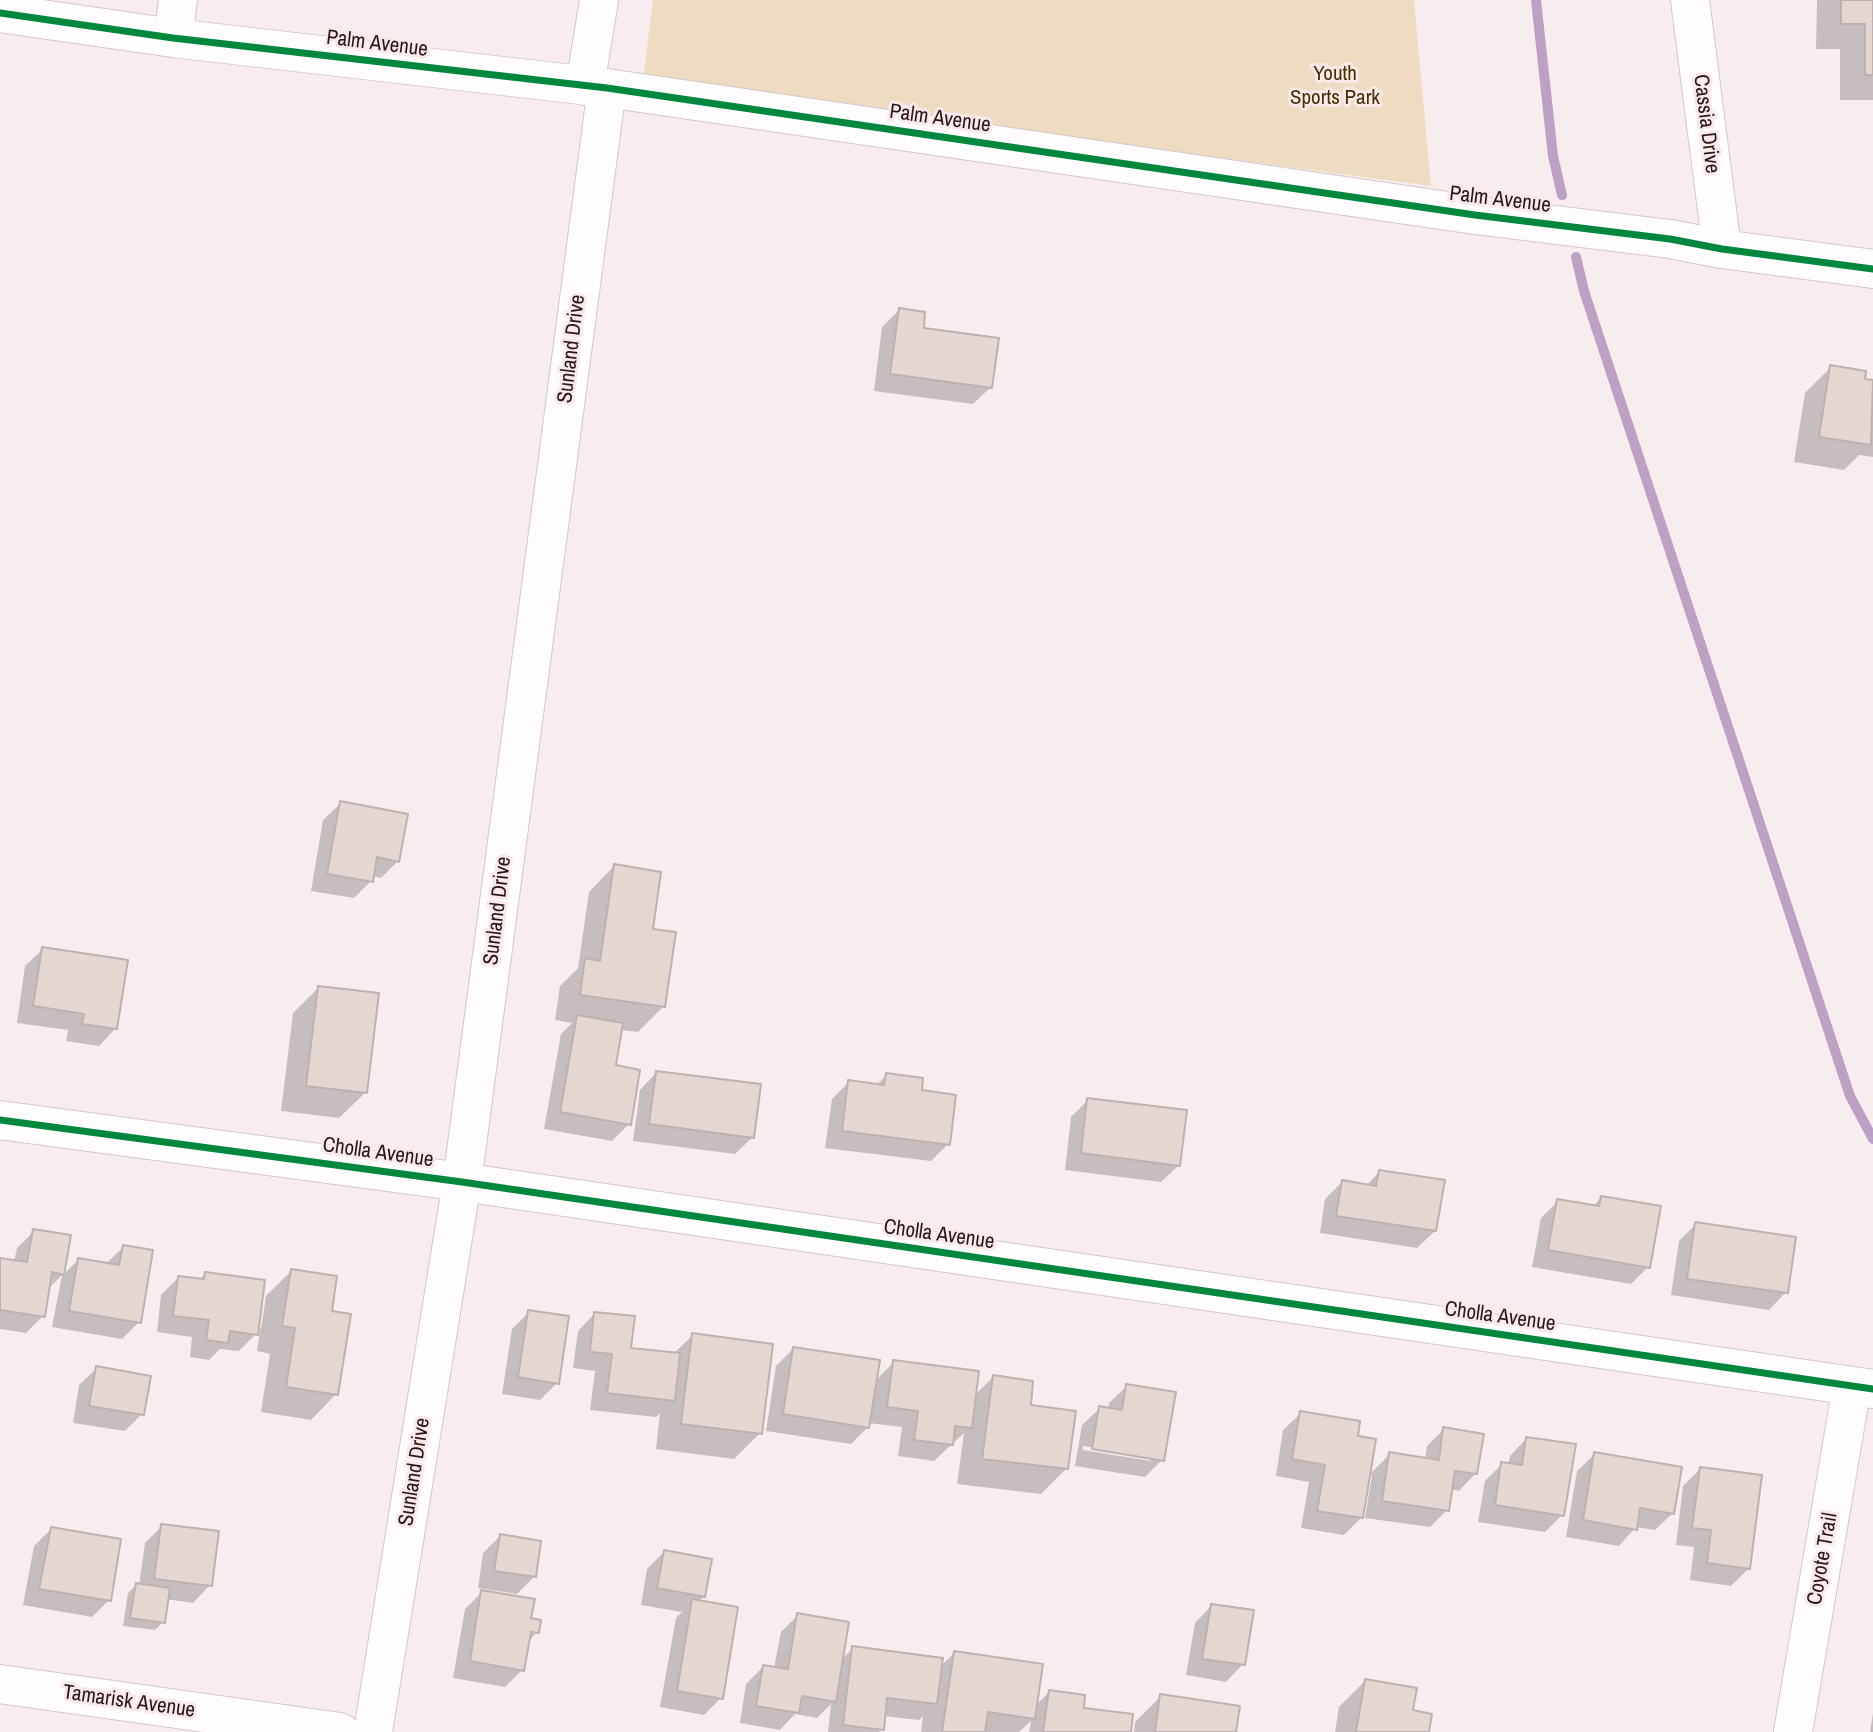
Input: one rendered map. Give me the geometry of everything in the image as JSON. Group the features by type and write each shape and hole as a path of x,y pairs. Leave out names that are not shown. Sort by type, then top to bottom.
{"street":[{"path":"173,38 178,0"},
{"name":"Sunland Drive","path":"373,1732 462,1182 596,87 599,0"},
{"name":"Cassia Drive","path":"1690,0 1722,249"},
{"name":"Palm Avenue","path":"0,13 173,38 596,87 1461,214 1670,239 1722,249 1873,269"},
{"name":"Cholla Avenue","path":"0,1120 462,1182 1862,1388"},
{"name":"Coyote Trail","path":"1793,1732 1862,1388"},
{"name":"Tamarisk Avenue","path":"0,1684 340,1732"}],"green space":[{"name":"Youth Sports Park","path":"653,0 1414,0 1431,186 643,81"}],"building":[{"path":"1841,0 1873,0 1873,75 1865,75 1865,24 1841,24"},
{"path":"899,308 925,312 924,328 999,338 992,388 890,374"},
{"path":"1830,365 1866,371 1865,379 1873,380 1871,445 1819,437"},
{"path":"340,801 408,814 399,862 377,857 373,882 327,874"},
{"path":"614,864 661,872 653,929 676,932 665,1007 580,995 585,958 600,961"},
{"path":"42,947 128,960 117,1029 82,1024 84,1014 33,1006"},
{"path":"318,986 379,993 367,1093 306,1086"},
{"path":"577,1015 623,1023 616,1065 640,1070 631,1125 560,1112"},
{"path":"656,1071 761,1084 754,1138 649,1124"},
{"path":"886,1073 923,1078 922,1090 956,1095 950,1145 842,1131 848,1080 884,1085"},
{"path":"1087,1098 1187,1110 1180,1166 1081,1153"},
{"path":"1379,1170 1445,1180 1436,1231 1336,1216 1342,1180 1376,1186"},
{"path":"1601,1196 1661,1206 1650,1268 1548,1250 1557,1199 1599,1206"},
{"path":"1695,1222 1796,1237 1788,1293 1687,1279"},
{"path":"33,1229 71,1235 64,1275 52,1272 45,1317 0,1310 0,1258 27,1262"},
{"path":"123,1245 153,1250 141,1323 69,1311 78,1258 119,1265"},
{"path":"291,1269 337,1276 332,1311 351,1314 338,1395 286,1387 295,1328 282,1326"},
{"path":"205,1272 265,1280 258,1335 230,1331 228,1343 206,1340 209,1320 173,1316 178,1276 204,1279"},
{"path":"528,1310 569,1316 559,1384 518,1377"},
{"path":"594,1312 635,1316 631,1348 680,1353 675,1401 607,1393 612,1354 590,1352"},
{"path":"692,1333 773,1344 762,1434 681,1424"},
{"path":"793,1347 880,1360 869,1428 783,1414"},
{"path":"893,1360 979,1371 972,1428 955,1426 953,1445 914,1440 918,1411 887,1407"},
{"path":"96,1366 151,1376 144,1415 89,1406"},
{"path":"993,1375 1033,1381 1031,1405 1076,1411 1068,1469 982,1459"},
{"path":"1126,1384 1176,1392 1164,1461 1092,1449 1099,1406 1122,1410"},
{"path":"1300,1411 1360,1421 1358,1436 1376,1439 1363,1518 1317,1511 1325,1465 1292,1459"},
{"path":"1443,1427 1484,1434 1477,1474 1455,1471 1449,1511 1382,1501 1389,1452 1439,1460"},
{"path":"1526,1437 1576,1444 1564,1516 1495,1505 1501,1462 1522,1465"},
{"path":"1594,1452 1682,1467 1674,1514 1640,1508 1637,1530 1583,1520"},
{"path":"1700,1467 1762,1475 1750,1569 1707,1563 1711,1530 1692,1528"},
{"path":"161,1524 219,1531 212,1586 154,1579"},
{"path":"51,1527 121,1539 111,1601 39,1589"},
{"path":"500,1534 541,1541 536,1577 494,1571"},
{"path":"664,1550 712,1559 705,1597 657,1588"},
{"path":"136,1583 170,1588 165,1623 130,1618"},
{"path":"481,1590 535,1599 531,1618 541,1620 539,1633 531,1632 524,1671 470,1661"},
{"path":"692,1599 738,1607 723,1699 677,1691"},
{"path":"1211,1604 1254,1610 1245,1665 1202,1659"},
{"path":"797,1613 849,1622 836,1702 802,1696 799,1713 756,1706 763,1665 788,1669"},
{"path":"852,1646 943,1658 937,1704 887,1698 884,1730 843,1725"},
{"path":"954,1651 1043,1664 1035,1719 988,1712 985,1732 942,1732"},
{"path":"1365,1679 1417,1688 1413,1710 1432,1714 1429,1732 1356,1732"},
{"path":"1049,1690 1085,1695 1084,1708 1133,1714 1131,1732 1043,1732"},
{"path":"1160,1694 1240,1706 1236,1732 1155,1732"}],"waterway":[{"path":"1536,0 1553,156 1562,195"},
{"path":"1576,257 1584,291 1850,1096 1873,1139"}],"cycle path":[{"path":"0,13 173,38 607,88 1475,215 1670,239 1722,249 1873,269"},
{"path":"0,1120 462,1182 1873,1389"}]}
